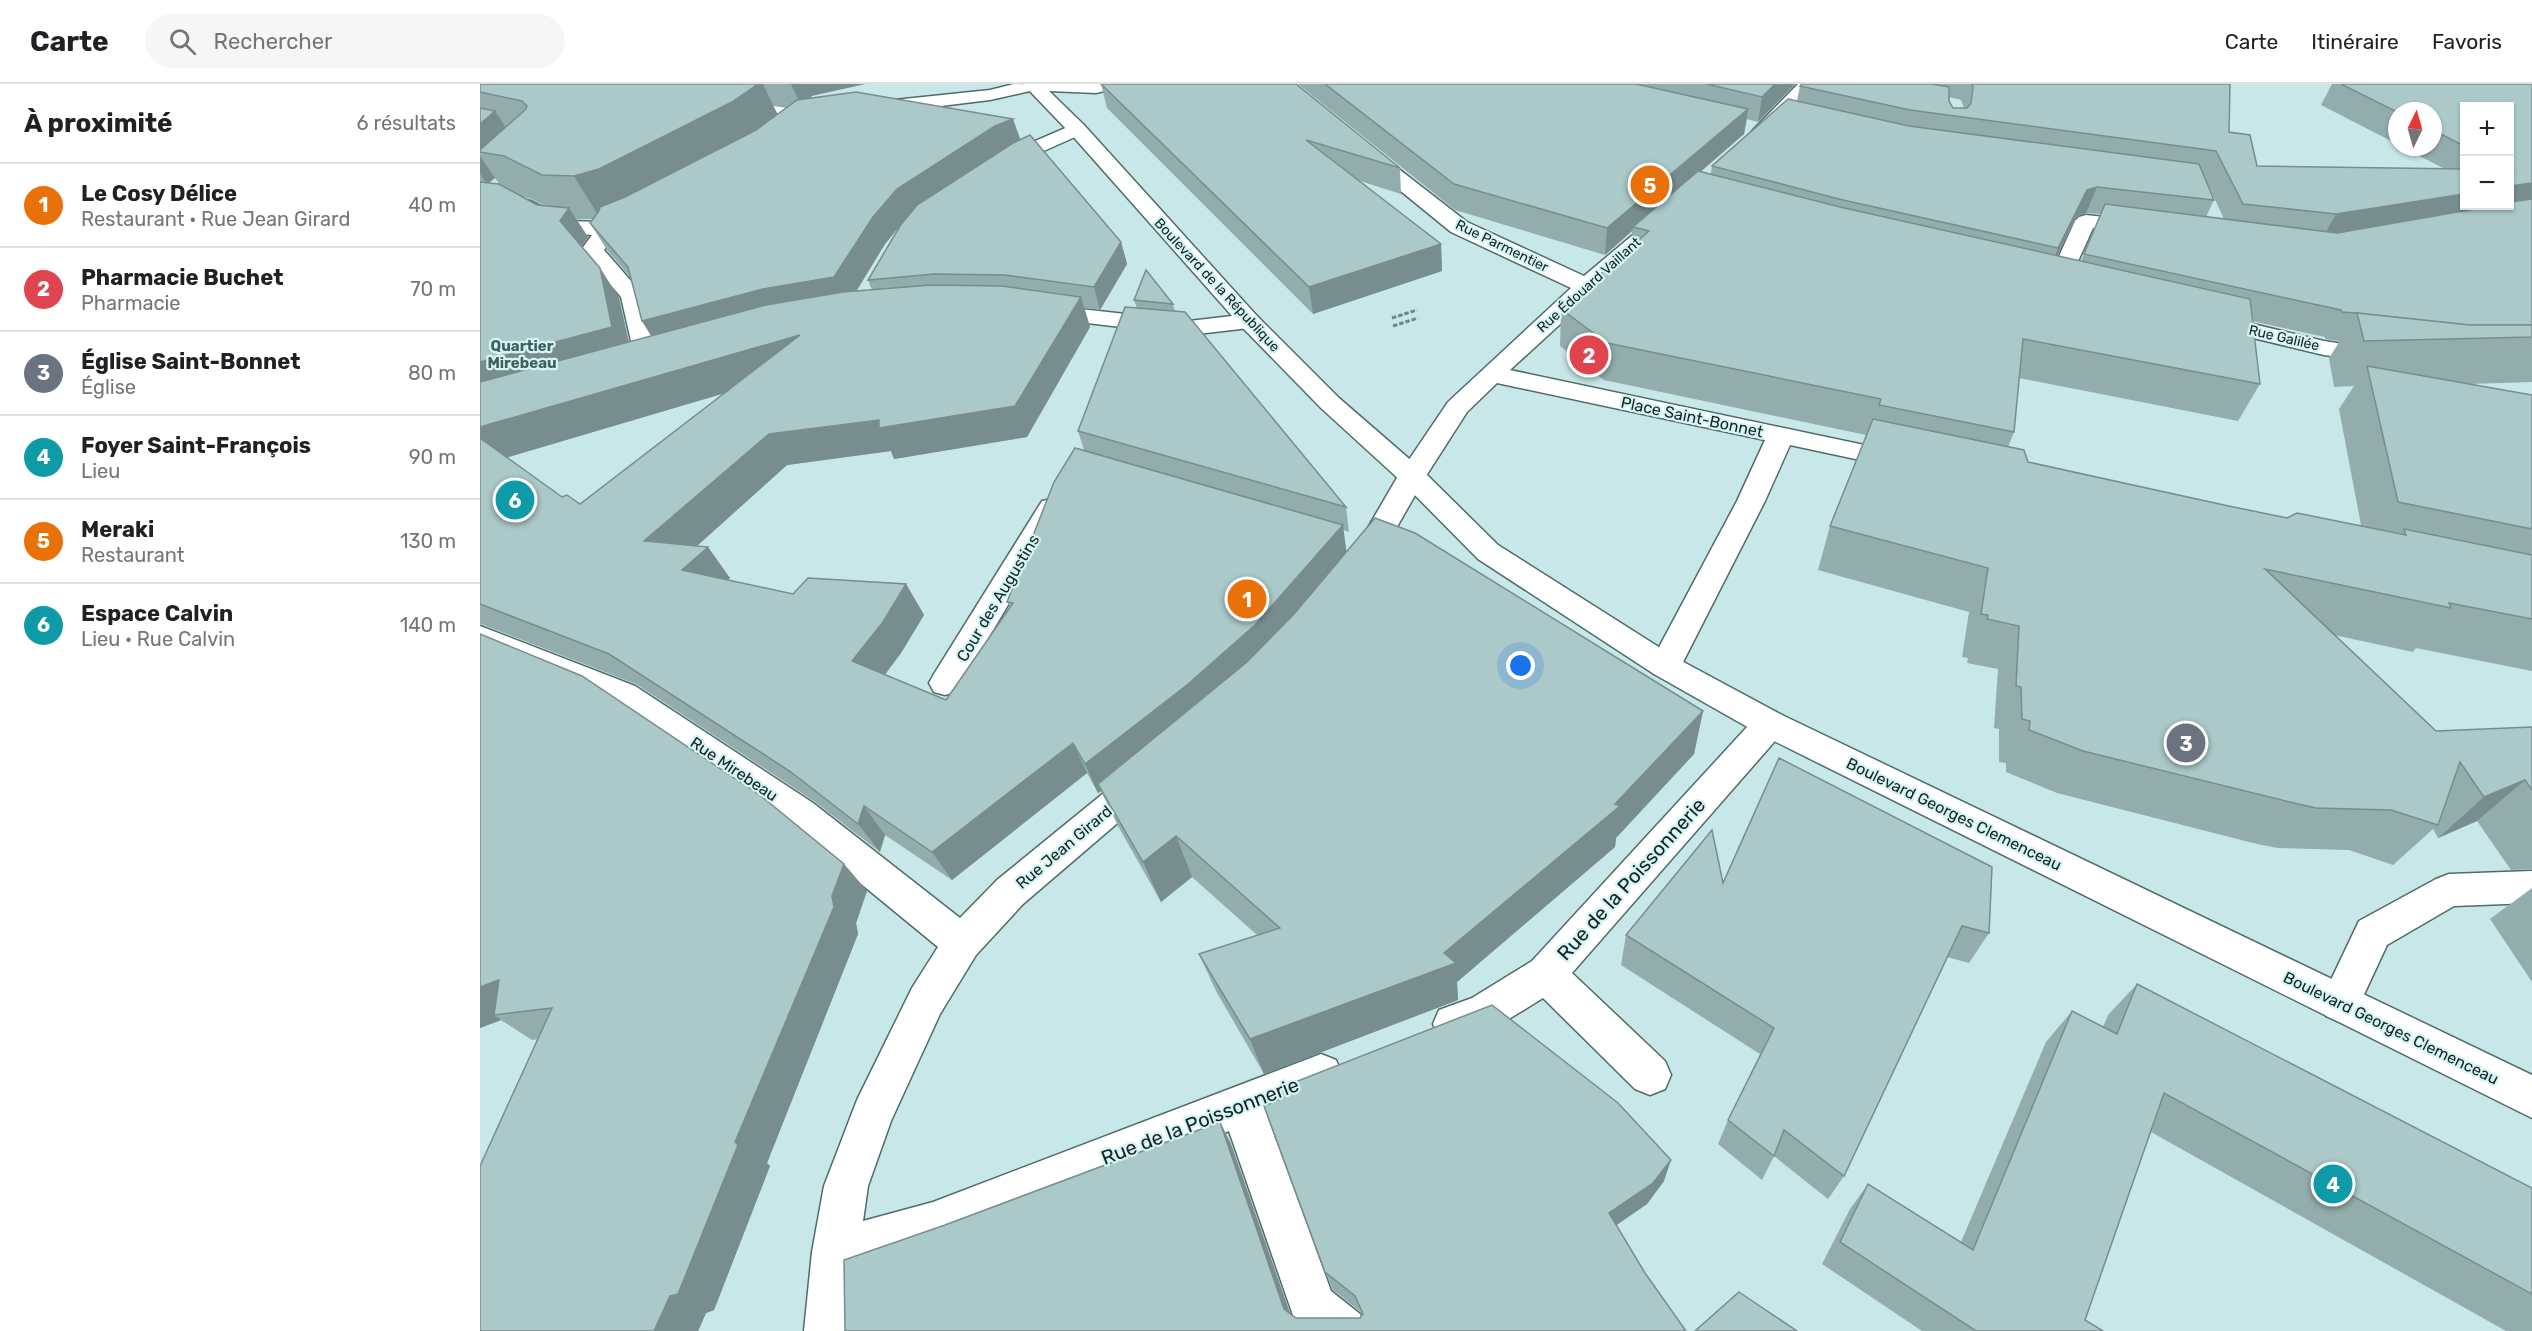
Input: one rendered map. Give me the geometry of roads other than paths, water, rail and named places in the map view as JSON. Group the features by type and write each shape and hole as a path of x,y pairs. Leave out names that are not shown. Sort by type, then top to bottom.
{"street":[{"path":"744,84 764,107 803,118"},
{"path":"858,111 990,95 1034,84 1096,88 1112,84"},
{"name":"Boulevard de la République","path":"1034,84 1249,321 1330,403 1412,476"},
{"path":"1747,145 1808,84"},
{"path":"746,111 803,118 825,115"},
{"path":"1779,115 1801,120"},
{"path":"786,131 803,118"},
{"path":"1740,125 1763,131"},
{"path":"983,177 1012,158 1077,129"},
{"name":"Rue Parmentier","path":"1354,143 1459,227 1586,286"},
{"path":"481,200 506,183"},
{"path":"481,200 524,205 565,227 603,229 653,207"},
{"name":"Rue Édouard Vaillant","path":"1412,476 1457,407 1586,286 1683,203"},
{"path":"2080,291 2046,283 2086,220 2164,230"},
{"path":"603,229 603,237 592,250 632,296 648,363"},
{"path":"1024,309 1103,320 1189,328 1249,321"},
{"name":"Rue Galilée","path":"2185,315 2324,348 2397,358"},
{"name":"Place Saint-Bonnet","path":"1492,374 1781,435 1750,501 1665,666"},
{"path":"1781,435 1922,465"},
{"path":"1342,587 1360,548 1378,533 1412,476"},
{"name":"Boulevard Georges Clemenceau","path":"1412,476 1488,552 1665,666 1770,724 2532,1097"},
{"name":"Cour des Augustins","path":"945,683 1068,483"},
{"name":"Rue Mirebeau","path":"480,637 635,686 800,813 962,943"},
{"name":"Rue de la Poissonnerie","path":"1418,1037 1485,1012 1546,974 1770,724"},
{"name":"Rue Jean Girard","path":"828,1331 835,1252 846,1186 872,1115 927,1001 962,943 1010,892 1173,756"},
{"path":"2340,1003 2373,933 2449,890 2532,887"},
{"path":"1546,974 1650,1075"},
{"name":"Rue de la Poissonnerie","path":"835,1252 933,1225 1352,1062"},
{"path":"1241,1104 1313,1307 1343,1331"}],"place":[{"name":"Meraki","path":"1650,185"},
{"name":"Pharmacie Buchet","path":"1589,355"},
{"name":"Espace Calvin","path":"515,500"},
{"name":"Le Cosy Délice","path":"1247,599"},
{"name":"Église Saint-Bonnet","path":"2186,743"},
{"name":"Foyer Saint-François","path":"2333,1184"}],"district":[{"name":"Quartier Mirebeau","path":"522,354"}]}
